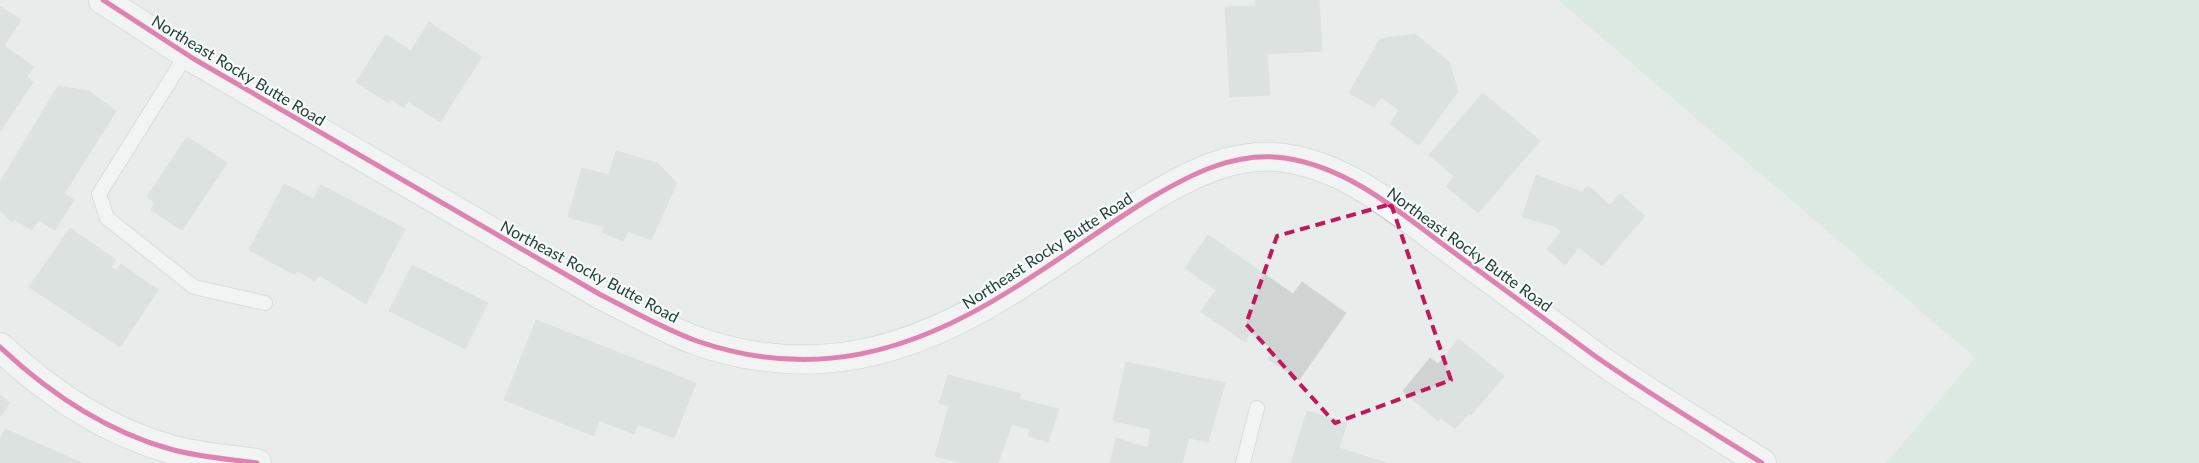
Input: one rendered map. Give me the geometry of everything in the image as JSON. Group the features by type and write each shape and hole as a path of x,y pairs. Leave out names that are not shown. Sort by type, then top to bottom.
{"street":[{"name":"Northeast Rocky Butte Road","path":"103,0 186,55 440,203 638,314 698,341 726,349 789,359 810,360 875,352 908,343 938,331 1011,290 1138,206 1195,173 1226,162 1253,157 1283,158 1310,164 1338,174 1382,199 1596,356 1762,463"},
{"path":"0,347 40,382 112,427 171,450 257,463"}],"lane":[{"path":"186,55 99,194 107,218 194,287 265,302"},
{"path":"1243,463 1257,408"}],"highlighted area":[{"path":"1391,204 1451,380 1335,423 1246,324 1277,236"}],"green space":[{"path":"1558,0 2199,0 2199,463 1886,463 1975,358"}],"building":[{"path":"1255,0 1319,0 1322,51 1267,54 1270,95 1230,97 1225,7 1256,6"},
{"path":"0,6 21,20 4,46 34,67 26,77 33,82 0,132"},
{"path":"429,22 482,57 440,122 408,101 404,108 391,99 389,103 356,82 386,35 411,51"},
{"path":"1415,34 1449,62 1458,91 1419,145 1390,124 1399,110 1381,97 1374,107 1349,93 1380,39"},
{"path":"58,86 89,91 116,111 64,194 74,200 55,230 38,220 32,230 14,219 12,222 0,210 0,182"},
{"path":"1483,93 1540,141 1478,213 1446,186 1454,176 1429,155"},
{"path":"187,137 227,163 182,230 151,210 155,203 147,197"},
{"path":"616,151 657,163 677,183 651,240 628,231 623,241 602,232 604,227 568,217 582,168 609,175"},
{"path":"1536,175 1582,192 1588,186 1610,205 1620,194 1645,216 1602,266 1579,247 1565,265 1547,249 1561,232 1555,226 1522,217"},
{"path":"284,184 313,199 321,185 405,229 366,304 319,275 315,281 297,271 295,275 249,250"},
{"path":"70,228 116,260 111,267 117,271 121,264 158,290 120,347 29,287"},
{"path":"1208,235 1293,294 1302,282 1346,313 1299,380 1268,359 1274,350 1250,333 1245,342 1201,312 1216,290 1185,268"},
{"path":"412,265 488,303 465,349 389,311"},
{"path":"536,320 696,383 674,438 638,424 634,434 599,420 594,436 504,400"},
{"path":"1459,339 1504,376 1471,415 1469,413 1455,429 1441,418 1438,421 1403,391 1430,358 1438,364"},
{"path":"1126,362 1225,383 1208,442 1189,438 1182,463 1110,463 1116,438 1148,448 1151,429 1113,421"},
{"path":"948,375 1021,394 1019,399 1059,409 1048,442 1028,436 1030,429 1012,424 998,463 962,463 935,456 949,406 939,403"},
{"path":"0,395 10,403 0,417"},
{"path":"1307,411 1347,423 1339,448 1387,463 1291,463"},
{"path":"5,429 82,463 0,463 0,440"}],"cycle path":[{"path":"103,0 194,59 601,295 685,336 739,353 781,359 821,359 860,354 898,344 936,330 974,312 1011,290 1149,199 1197,173 1231,161 1249,158 1285,158 1309,163 1333,172 1376,196 1595,356 1762,463"},
{"path":"0,347 18,364 58,394 101,421 123,432 181,452 257,463"}]}
